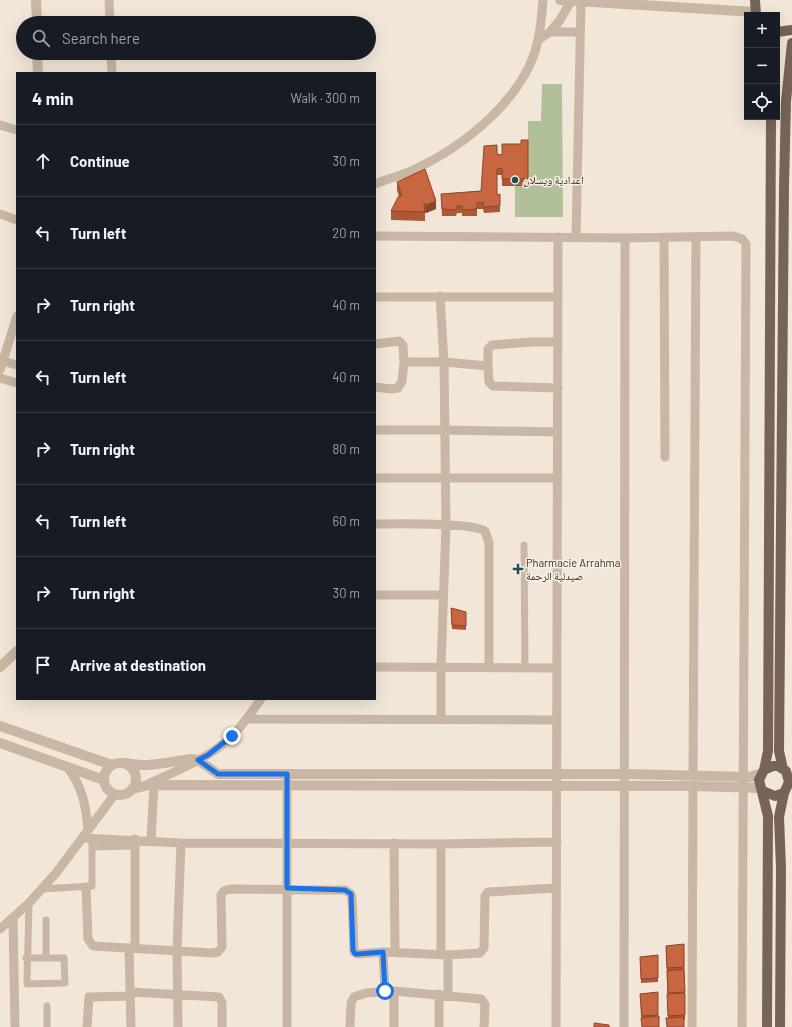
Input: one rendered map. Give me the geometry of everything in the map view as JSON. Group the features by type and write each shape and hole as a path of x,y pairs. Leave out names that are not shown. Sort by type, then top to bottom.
{"main road":[{"path":"755,0 755,12"},
{"path":"780,32 792,30"},
{"path":"780,1027 781,868 779,817 789,778 783,768 779,751 782,309 786,101 792,43"},
{"path":"767,1027 768,816 759,780 763,771 768,743 771,120"},
{"path":"763,771 773,766 783,768"},
{"path":"762,790 775,796 784,793"}],"street":[{"path":"36,0 37,16"},
{"path":"109,0 110,16"},
{"path":"376,184 416,169 448,151 476,130 505,103 514,92 528,67 538,40 543,0"},
{"path":"560,0 744,12"},
{"path":"538,40 550,32 576,2"},
{"path":"576,2 580,32 576,237"},
{"path":"550,32 580,32"},
{"path":"38,60 38,72"},
{"path":"111,60 112,72"},
{"path":"0,125 16,130"},
{"path":"0,214 16,220"},
{"path":"376,236 625,238 738,237 745,241 747,246 742,777 742,1027"},
{"path":"556,1027 558,774 558,237"},
{"path":"664,237 665,457"},
{"path":"692,1027 696,237"},
{"path":"624,1027 625,238"},
{"path":"440,296 444,362 446,476 441,720"},
{"path":"376,297 558,297"},
{"path":"16,319 1,364 16,365"},
{"path":"376,344 399,341 403,345 404,362 402,381 398,388 391,389 376,387"},
{"path":"558,342 531,342 492,345 488,349 489,382 493,386 558,388"},
{"path":"404,362 444,362 488,366"},
{"path":"0,378 16,383"},
{"path":"376,430 558,432"},
{"path":"376,478 446,476 558,478"},
{"path":"376,524 446,525 481,529 485,531 488,538 489,666"},
{"path":"524,545 525,668"},
{"path":"376,595 443,595"},
{"path":"0,668 16,652"},
{"path":"376,667 489,666 557,668"},
{"path":"112,765 106,771 104,780 108,789 115,794 124,794 198,760 224,743 247,719 260,700"},
{"path":"247,719 557,720"},
{"path":"0,726 112,765 125,763 144,766 191,759 198,760 218,774 625,774 762,790"},
{"path":"0,743 104,780"},
{"path":"125,763 133,769 137,788"},
{"path":"41,890 92,886 91,838 86,811 78,783 66,766"},
{"path":"137,788 154,786 625,786 750,777 763,771"},
{"path":"287,774 287,1027"},
{"path":"151,840 154,786"},
{"path":"91,838 115,794"},
{"path":"0,929 41,890 82,838 134,843 151,840 181,843 287,842 441,844 557,842"},
{"path":"131,1027 134,843"},
{"path":"178,1027 177,950 181,843"},
{"path":"394,843 395,952"},
{"path":"439,1027 443,995 444,955 441,844"},
{"path":"86,887 89,942 96,947 213,953 220,950 222,944 221,895 224,891 230,889 287,888 348,891 352,898 354,952 358,954 395,952 444,955 477,954 483,951 485,896 488,892 556,888"},
{"path":"27,984 26,958 29,903"},
{"path":"13,917 15,1027"},
{"path":"46,920 46,958"},
{"path":"383,952 390,991 394,1027"},
{"path":"15,984 65,983 64,958 26,958"},
{"path":"350,1027 351,1003 354,997 390,991 481,999 485,1004 484,1027"},
{"path":"87,1027 89,997 131,994 178,994 219,997 222,1003 222,1027"},
{"path":"47,1006 47,1027"}],"green space":[{"path":"542,84 562,84 563,217 515,217 515,186 528,186 528,121 541,121"}],"building":[{"name":"اعدادية ويسلان","path":"521,140 528,140 528,179 502,179 502,168 497,169 497,195 500,194 500,206 484,207 483,202 477,203 477,209 462,210 462,206 457,206 456,210 442,209 441,194 481,191 484,146 497,145 497,154 502,155 502,144 521,144"},
{"path":"425,169 436,201 426,205 424,203 425,212 391,211 398,197 402,196 397,182"},
{"path":"451,608 466,612 466,626 452,625"},
{"path":"684,944 684,967 667,968 666,946"},
{"path":"658,955 658,978 641,979 640,957"},
{"path":"684,969 685,992 668,993 667,971"},
{"path":"658,992 658,1015 642,1016 640,994"},
{"path":"685,993 685,1015 668,1016 667,994"},
{"path":"659,1016 659,1027 642,1027 641,1018"},
{"path":"684,1017 684,1027 667,1027 666,1018"},
{"path":"594,1023 609,1025 609,1027 594,1027"}],"place":[{"name":"اعدادية ويسلان","path":"515,180"},
{"name":"Pharmacie Arrahma صيدلية الرحمة","path":"518,569"}],"route":[{"path":"232,736 208,755 198,760 212,772 218,774 287,774 287,888 345,890 351,894 353,950 355,954 383,952 385,991"}]}
